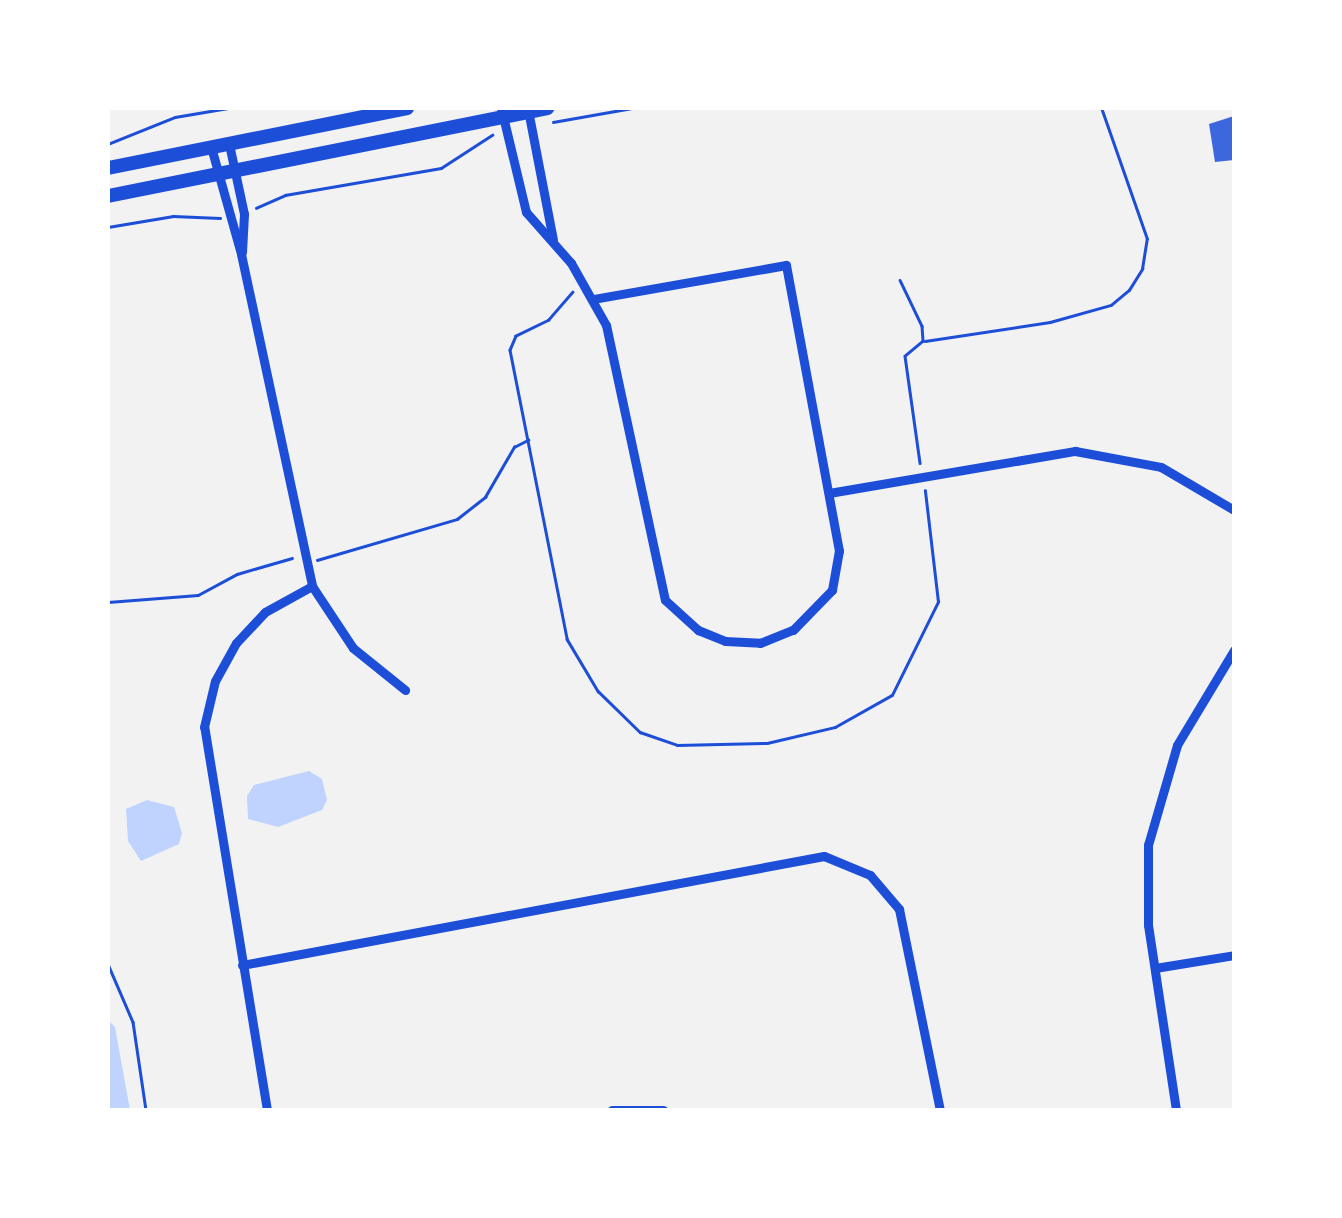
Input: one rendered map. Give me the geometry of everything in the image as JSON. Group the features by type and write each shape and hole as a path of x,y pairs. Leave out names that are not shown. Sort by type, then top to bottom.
{"main road":[{"path":"108,168 407,108"},
{"path":"108,196 502,112 547,108"}],"street":[{"path":"528,109 554,240"},
{"path":"502,112 526,212 554,240 594,299 619,369 660,589 673,610 698,630 726,642 760,643 808,620 832,590 839,551 786,265 594,299"},
{"path":"228,144 246,232 242,254"},
{"path":"212,147 242,254 312,586 354,648 406,690"},
{"path":"829,493 1075,451 1122,455 1161,467 1234,510"},
{"path":"267,1110 203,748 206,715 236,643 278,603 312,586"},
{"path":"1176,1110 1145,875 1154,807 1177,745 1234,650"},
{"path":"242,965 802,856 843,860 885,889 899,909 911,952 940,1110"},
{"path":"1155,968 1234,955"},
{"path":"612,1110 663,1110"}],"path":[{"path":"108,144 175,118 229,108"},
{"path":"540,124 632,108"},
{"path":"936,569 904,356 923,341 1064,318 1110,305 1129,290 1142,270 1147,239 1102,108"},
{"path":"251,212 271,198 441,168 495,133"},
{"path":"108,227 174,216 219,218"},
{"path":"900,280 916,306 923,341"},
{"path":"108,602 198,595 237,574 458,518 486,497 514,447 530,439"},
{"path":"108,964 133,1022 146,1110"}],"water":[{"path":"309,771 322,779 327,800 322,810 278,827 248,819 247,796 254,785"},
{"path":"147,800 174,807 182,833 179,844 141,861 128,841 126,809"},
{"path":"108,1020 115,1027 130,1110 108,1110"}],"building":[{"path":"1234,116 1234,160 1215,162 1209,124"}]}
